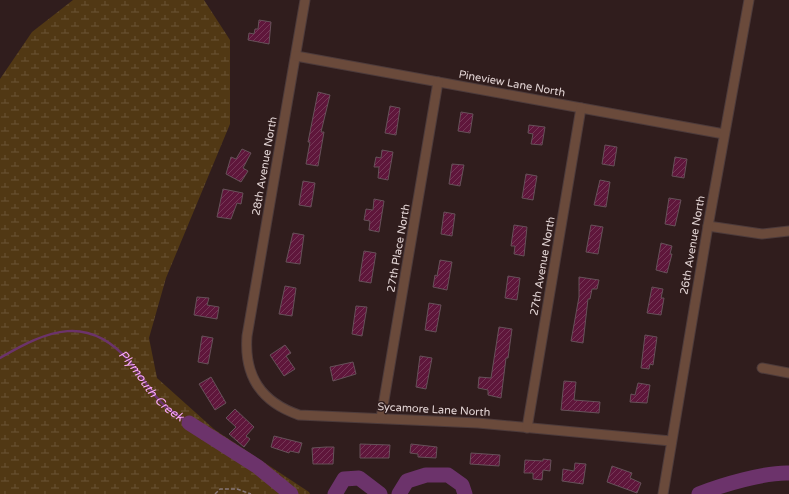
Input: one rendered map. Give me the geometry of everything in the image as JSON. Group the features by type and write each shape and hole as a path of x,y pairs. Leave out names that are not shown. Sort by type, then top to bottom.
{"street":[{"name":"28th Avenue North","path":"247,336 305,0"},
{"name":"26th Avenue North","path":"663,494 724,134 749,0"},
{"name":"Pineview Lane North","path":"296,56 724,134"},
{"name":"27th Place North","path":"381,418 438,82"},
{"name":"27th Avenue North","path":"527,428 581,108"},
{"path":"708,226 762,234 789,231"},
{"name":"Sycamore Lane North","path":"247,336 247,361 257,386 276,404 299,415 381,418 527,428 671,441"},
{"path":"762,368 789,373"}],"path":[{"path":"215,494 220,489 237,489 251,494"}],"green space":[{"path":"73,0 204,0 230,40 230,124 166,278 149,338 157,378 215,430 310,494 0,494 0,79 32,32"}],"building":[{"path":"259,20 271,22 269,44 248,40 249,33 254,34 255,29 258,29"},
{"path":"318,92 330,95 321,132 324,132 318,166 306,164 310,142 308,142"},
{"path":"390,106 400,108 396,135 385,133"},
{"path":"461,112 473,114 470,133 458,131"},
{"path":"529,125 545,127 542,145 531,144 533,134 528,133"},
{"path":"605,145 617,147 614,166 602,164"},
{"path":"242,149 251,153 243,168 248,171 241,182 226,174 231,157 236,159"},
{"path":"382,150 393,152 388,180 378,178 379,167 374,167 376,157 381,158"},
{"path":"675,157 687,159 684,178 672,176"},
{"path":"452,164 464,165 460,186 449,184"},
{"path":"526,174 537,176 533,200 522,198"},
{"path":"600,180 610,182 606,207 594,205"},
{"path":"303,181 315,183 311,207 299,205"},
{"path":"223,189 243,193 241,204 237,203 231,219 217,217"},
{"path":"669,198 681,200 675,226 665,224"},
{"path":"374,199 384,201 379,232 369,230 370,221 364,220 366,209 373,210"},
{"path":"444,212 455,214 452,236 441,234"},
{"path":"514,225 527,227 524,256 514,254 515,246 511,246"},
{"path":"591,225 603,227 598,254 586,252"},
{"path":"293,233 304,235 300,264 286,262"},
{"path":"661,243 672,246 670,254 672,254 667,273 656,270"},
{"path":"364,251 376,253 371,283 359,281"},
{"path":"440,260 452,262 447,290 433,287"},
{"path":"508,276 520,278 517,300 505,298"},
{"path":"579,277 599,280 597,289 592,289 590,299 588,299 583,343 571,341 579,297"},
{"path":"285,286 296,288 292,316 279,314"},
{"path":"652,287 663,289 661,298 664,298 661,315 647,313"},
{"path":"197,297 209,298 207,305 219,307 217,319 194,315"},
{"path":"429,303 441,305 436,332 425,330"},
{"path":"356,306 367,307 362,336 352,334"},
{"path":"499,327 512,329 508,358 506,358 501,398 488,395 488,390 478,388 479,377 491,378"},
{"path":"645,335 657,337 653,365 650,364 649,369 641,368"},
{"path":"202,336 213,338 208,364 198,362"},
{"path":"285,345 291,353 286,356 295,369 284,376 270,355"},
{"path":"420,356 432,358 426,389 416,387"},
{"path":"353,362 356,374 333,381 330,367"},
{"path":"211,377 226,403 215,410 199,384"},
{"path":"564,381 576,382 574,400 600,402 599,413 561,410"},
{"path":"638,383 650,385 647,403 630,402 631,394 635,395"},
{"path":"235,409 254,427 246,436 250,439 244,447 229,434 236,427 226,418"},
{"path":"274,436 302,443 299,453 290,451 289,453 271,447"},
{"path":"360,444 390,445 389,458 360,458"},
{"path":"411,444 437,447 436,458 418,457 418,454 410,453"},
{"path":"334,447 333,464 313,464 312,448"},
{"path":"471,453 500,455 499,466 470,464"},
{"path":"543,459 551,460 550,471 543,470 542,480 533,479 533,473 524,473 525,460 543,461"},
{"path":"575,463 586,464 583,484 562,481 563,469 574,471"},
{"path":"612,466 632,473 630,478 641,483 637,493 607,482"}],"waterway":[{"name":"Plymouth Creek","path":"0,358 18,348 51,334 67,331 83,332 99,337 114,347 130,362 159,400 170,410 189,423"},
{"name":"Plymouth Creek","path":"189,423 258,467 291,494"},
{"name":"Plymouth Creek","path":"699,494 744,480 779,473 789,473"},
{"name":"Plymouth Creek","path":"399,494 407,481 426,475 448,475 462,485 465,494"},
{"name":"Plymouth Creek","path":"335,494 344,479 359,478 380,494"}]}
